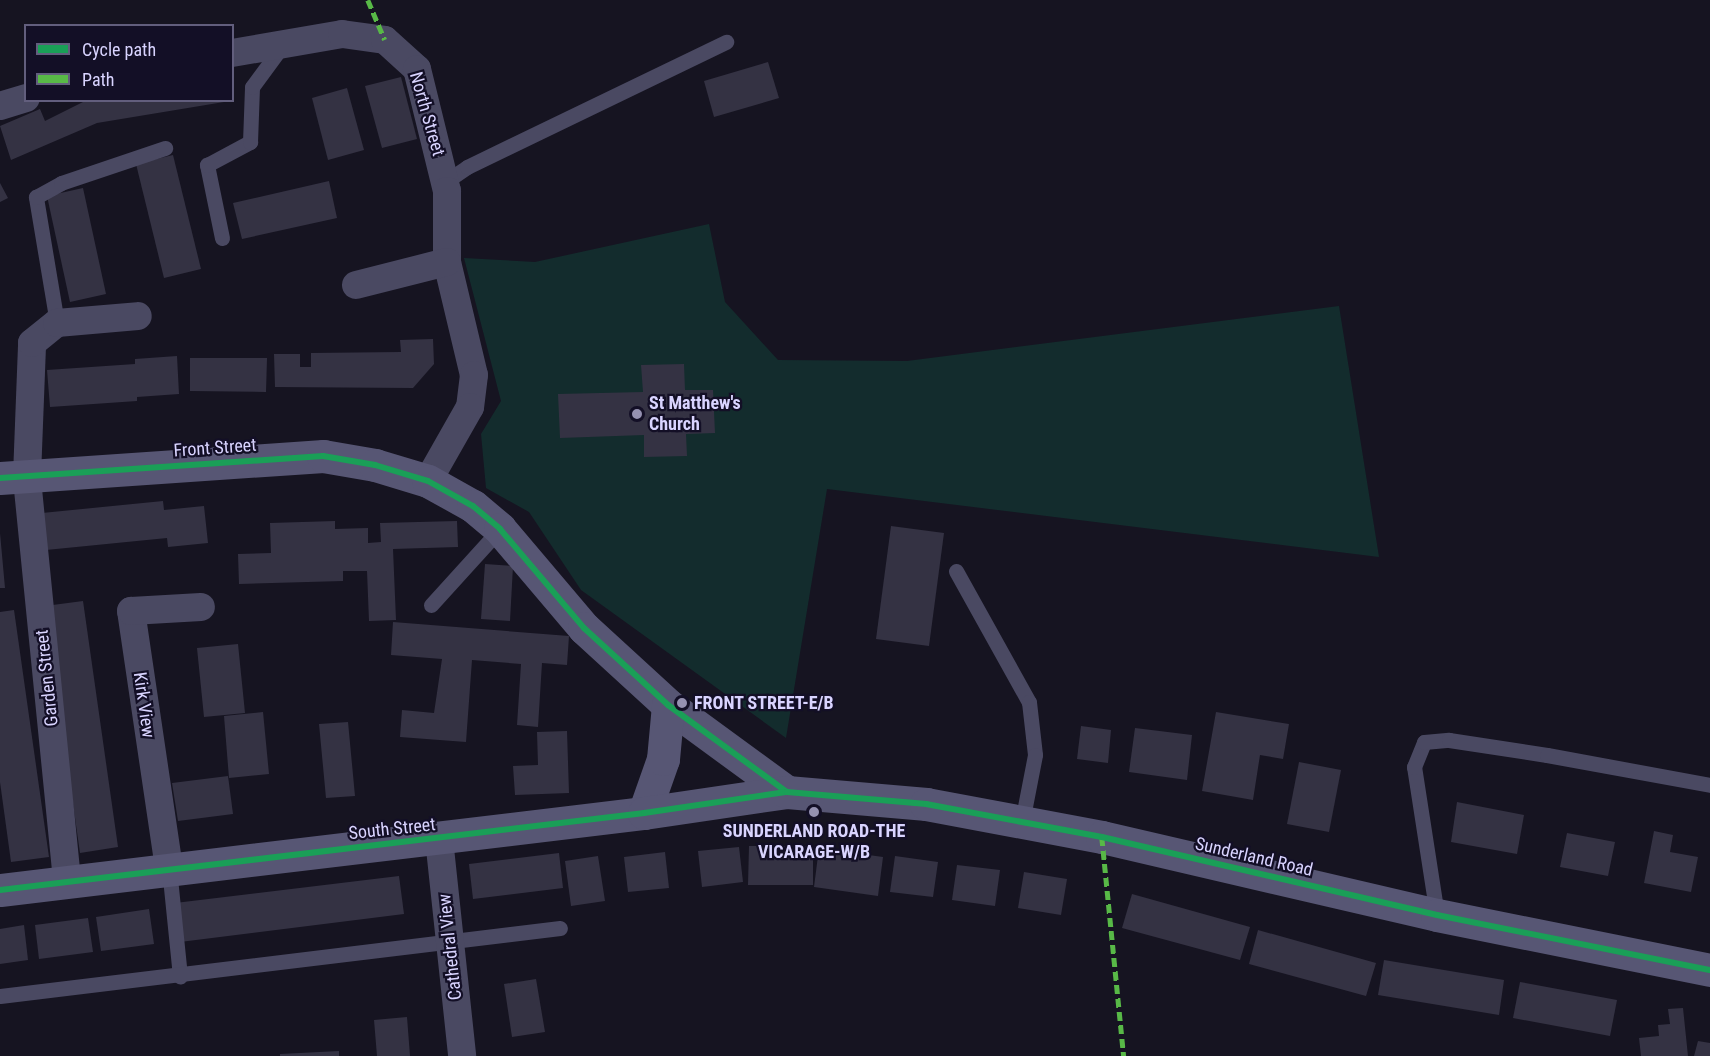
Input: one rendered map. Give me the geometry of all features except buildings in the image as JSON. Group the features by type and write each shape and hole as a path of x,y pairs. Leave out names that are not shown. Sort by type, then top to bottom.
{"street":[{"name":"North Street","path":"234,53 342,34 385,40 417,69 445,182 447,262 474,375 470,407 428,481"},
{"path":"0,106 24,99"},
{"path":"356,285 447,262"},
{"path":"57,323 138,316"},
{"name":"Garden Street","path":"57,323 32,343 14,477 67,880"},
{"name":"Front Street","path":"14,477 323,456 375,465 428,481 473,506 500,529 584,628 668,705 787,792"},
{"name":"Kirk View","path":"169,868 130,611 201,607"},
{"path":"644,813 663,759 668,705"},
{"name":"South Street","path":"0,890 169,868 439,839 787,792"},
{"name":"Sunderland Road","path":"787,792 926,804 1102,837 1437,915 1710,970"},
{"name":"Cathedral View","path":"439,839 462,1056"}],"lane":[{"path":"445,182 467,167 726,42"},
{"path":"222,238 207,165 250,142 252,87 283,45"},
{"path":"57,323 36,197 61,183 165,148"},
{"path":"431,605 500,529"},
{"path":"956,571 1029,702 1035,755 1022,822"},
{"path":"1437,915 1414,767 1424,742 1449,740 1548,754 1710,786"},
{"path":"169,868 180,975"},
{"path":"0,996 560,928"}],"green space":[{"path":"709,224 725,302 778,360 907,361 1339,306 1379,557 827,489 786,738 581,590 529,512 486,488 481,434 501,401 464,258 535,262"}],"marked path":[{"path":"368,0 385,40"},
{"path":"1102,837 1124,1056"}],"cycle path":[{"path":"0,478 323,456 375,465 428,481 473,506 500,529 584,628 668,705 787,792"},
{"path":"0,890 644,813 787,792 926,804 1102,837 1437,915 1710,970"}],"place":[{"name":"St Matthew's Church","path":"637,414"},
{"name":"FRONT STREET-E/B","path":"682,703"},
{"name":"SUNDERLAND ROAD-THE VICARAGE-W/B","path":"814,812"}]}
